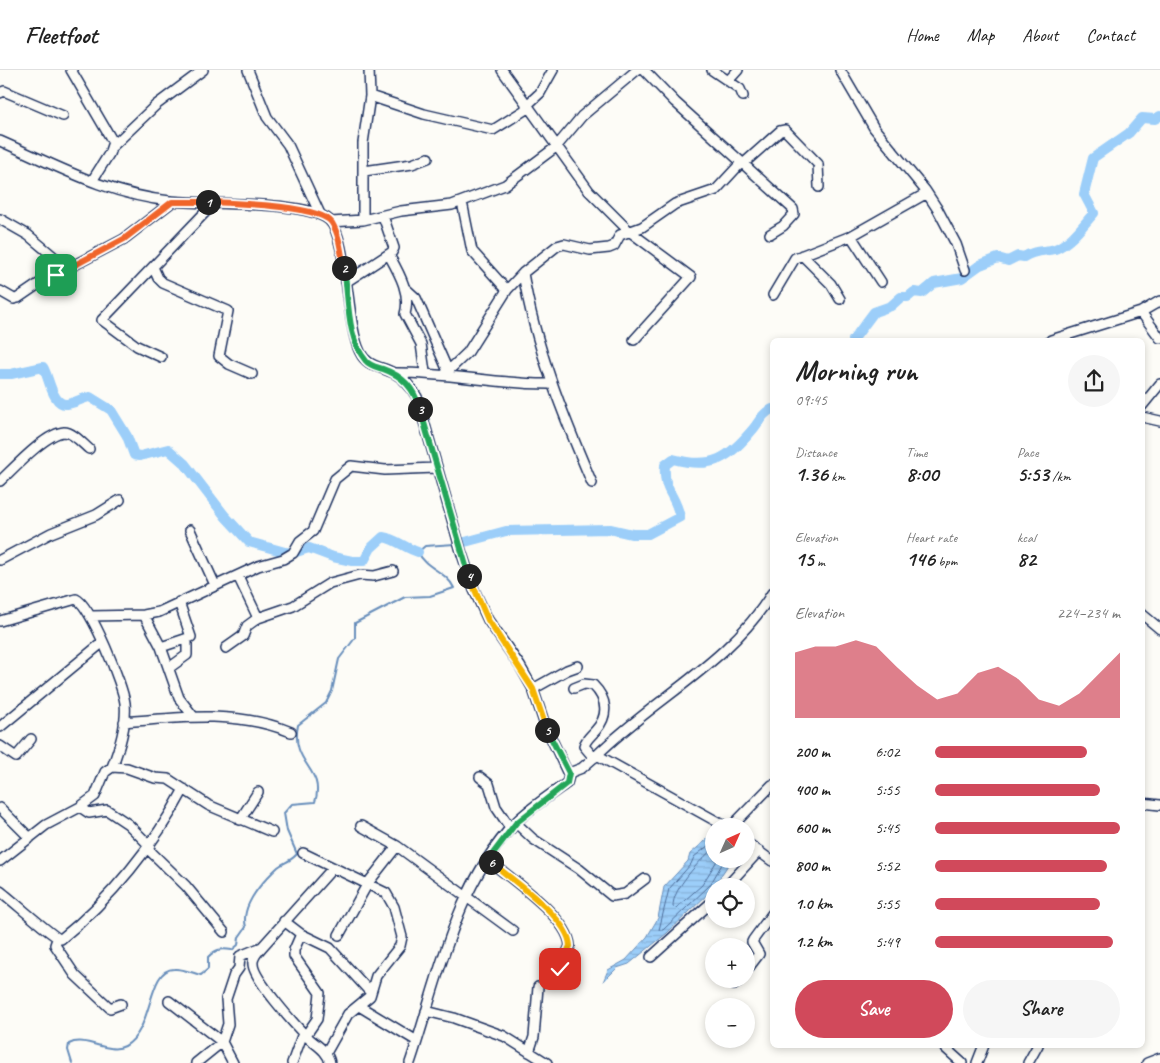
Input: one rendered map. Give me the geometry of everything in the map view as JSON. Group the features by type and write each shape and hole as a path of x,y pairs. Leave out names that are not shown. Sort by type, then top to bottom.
{"street":[{"path":"71,70 112,137 113,146"},
{"path":"92,182 113,146 156,105 203,70"},
{"path":"248,70 267,117 288,145 320,214"},
{"path":"363,220 363,143 370,96 369,70"},
{"path":"502,70 589,191 629,231 691,277 634,340"},
{"path":"370,96 424,114 493,130 527,107 540,93 553,70"},
{"path":"331,222 363,220 401,211 462,202 504,185 556,147 582,116 637,70"},
{"path":"644,70 794,212 783,226 770,234"},
{"path":"712,70 740,88 743,96"},
{"path":"728,81 738,70"},
{"path":"840,70 874,128 927,193 956,244 965,270"},
{"path":"0,93 4,91 19,96 64,116"},
{"path":"446,373 468,352 508,290 523,273 560,245 602,250 614,246 620,235 642,227 675,204 716,190 742,163 780,131 785,130 818,164 819,187"},
{"path":"0,141 107,189 143,198 172,202 215,202 286,207 320,214 331,222 338,237 352,327 360,351 371,365 394,373 406,381 417,397 461,551 488,620 533,689 544,725 569,773 567,783 514,826 488,860 466,897 454,925 410,1063"},
{"path":"364,172 412,164 428,158"},
{"path":"773,296 791,262 802,255 851,236 927,193"},
{"path":"0,291 14,299 124,239 172,202"},
{"path":"161,357 137,346 102,321 215,202"},
{"path":"462,202 472,251 508,290"},
{"path":"346,282 389,255 394,248 383,216"},
{"path":"0,220 28,235 70,267"},
{"path":"851,236 881,282"},
{"path":"389,255 405,288 408,305 405,314 421,344 425,372"},
{"path":"802,255 831,284 840,299"},
{"path":"153,267 158,278 163,283 228,311 220,356 228,364 252,374"},
{"path":"523,273 532,319 552,384 592,483"},
{"path":"405,288 418,302 446,373"},
{"path":"1056,338 1141,312 1160,301"},
{"path":"1141,312 1160,338"},
{"path":"394,373 446,373 518,385 552,384"},
{"path":"1145,402 1160,384"},
{"path":"1145,418 1160,421"},
{"path":"0,481 47,440 64,432 70,434 89,449"},
{"path":"91,616 144,615 179,602 258,566 276,562 293,553 300,541 313,531 335,480 352,466 385,470 436,468"},
{"path":"0,560 51,533 96,515 120,500"},
{"path":"190,530 216,585"},
{"path":"226,648 243,636 247,626 258,618 293,606 330,583 360,575 374,576 393,571"},
{"path":"238,576 258,618"},
{"path":"569,773 582,768 633,722 719,656 759,615 770,596"},
{"path":"0,621 76,600 81,602 91,616 103,642 125,702 124,722 112,767"},
{"path":"161,647 191,636 179,602"},
{"path":"144,615 161,647 179,698 193,716"},
{"path":"1145,616 1160,629"},
{"path":"169,668 187,655 187,639"},
{"path":"0,727 103,642"},
{"path":"533,689 578,666"},
{"path":"574,688 584,684 593,685 606,706 602,722 584,746 595,756 709,818"},
{"path":"124,722 193,716 238,719 291,732"},
{"path":"0,746 16,757 31,739"},
{"path":"0,861 46,825 80,807 95,796 105,772 112,767 127,768 155,778 168,779 208,806 272,832"},
{"path":"480,777 489,784 496,808 514,826 579,868 612,896 625,894 645,880"},
{"path":"740,818 770,787"},
{"path":"57,939 61,939 92,912 149,848 184,789"},
{"path":"240,820 258,792"},
{"path":"1145,804 1160,806"},
{"path":"80,807 89,813 107,810 128,824 186,886 224,932"},
{"path":"0,808 30,838"},
{"path":"361,826 397,846 513,931"},
{"path":"338,934 368,884 397,846"},
{"path":"755,848 770,859"},
{"path":"734,878 759,851"},
{"path":"304,853 332,869 368,884 390,897 402,938 400,946 376,976 370,992 360,1006 348,1014 326,1053"},
{"path":"488,860 524,889 565,929 570,946 558,974"},
{"path":"330,1063 326,1053 304,1034 265,987 254,968 253,958 332,869"},
{"path":"0,891 30,914 57,939"},
{"path":"651,957 705,908"},
{"path":"754,938 770,917"},
{"path":"284,921 301,934 330,948 370,992"},
{"path":"292,1063 304,1034 317,1019 320,993 294,956 294,950 301,934"},
{"path":"57,939 56,945 80,980 110,1008 121,1004"},
{"path":"196,1063 222,1042 228,1024 226,998 234,975 239,968 239,958 243,954 262,947"},
{"path":"755,947 759,954 755,959"},
{"path":"529,1052 534,1037 538,987"},
{"path":"169,1001 222,1042 233,1063"},
{"path":"360,1006 417,1041"},
{"path":"426,1011 478,1026 504,1036 546,1063"},
{"path":"945,1048 962,1063"},
{"path":"977,1063 983,1048"},
{"path":"1028,1063 1036,1048"},
{"path":"1148,1063 1160,1058"}],"water":[{"path":"705,841 705,868 726,868 719,878 705,878 705,897 667,933 629,964 617,968 603,982 608,970 626,960 647,937 658,918 664,887 688,861 690,854"}],"waterway":[{"path":"854,338 874,312 891,306 901,297 908,297 914,292 922,293 934,283 962,278 980,265 998,258 1008,261 1018,256 1024,257 1035,252 1055,249 1066,243 1094,213 1084,194 1093,158 1129,133 1142,118 1155,119 1160,116"},
{"path":"0,374 11,374 43,367 54,396 62,403 67,404 90,397 111,410 127,436 134,455 140,456 168,449 185,464 225,516 249,542 285,552 293,553 309,548 333,557 352,561 364,561 371,548 383,537 418,552"},
{"path":"465,542 506,531 610,529 632,534 648,534 680,517 666,481 665,465 673,459 699,463 719,459 736,447 770,410"},
{"path":"72,1063 68,1050 69,1044 83,1042 118,1048 125,1046 134,1038 146,1015 154,989 165,972 177,969 201,975 208,969 208,957 211,954 219,950 232,950 238,945 239,937 246,927 246,911 254,894 278,867 297,854 287,831 284,813 292,804 315,802 316,781 299,749 297,738 298,725 326,703 332,691 339,659 355,638 355,623 405,597 430,596 454,588 418,552 425,546 455,544"}],"route":[{"path":"56,275 124,239 172,202 189,201 286,207 320,214 331,222 338,237 352,327 360,351 371,365 394,373 406,381 417,397 436,468 474,590 488,620 520,666 533,689 544,725 569,773 567,783 516,823 488,860 524,889 565,929 570,946 560,969"}]}
